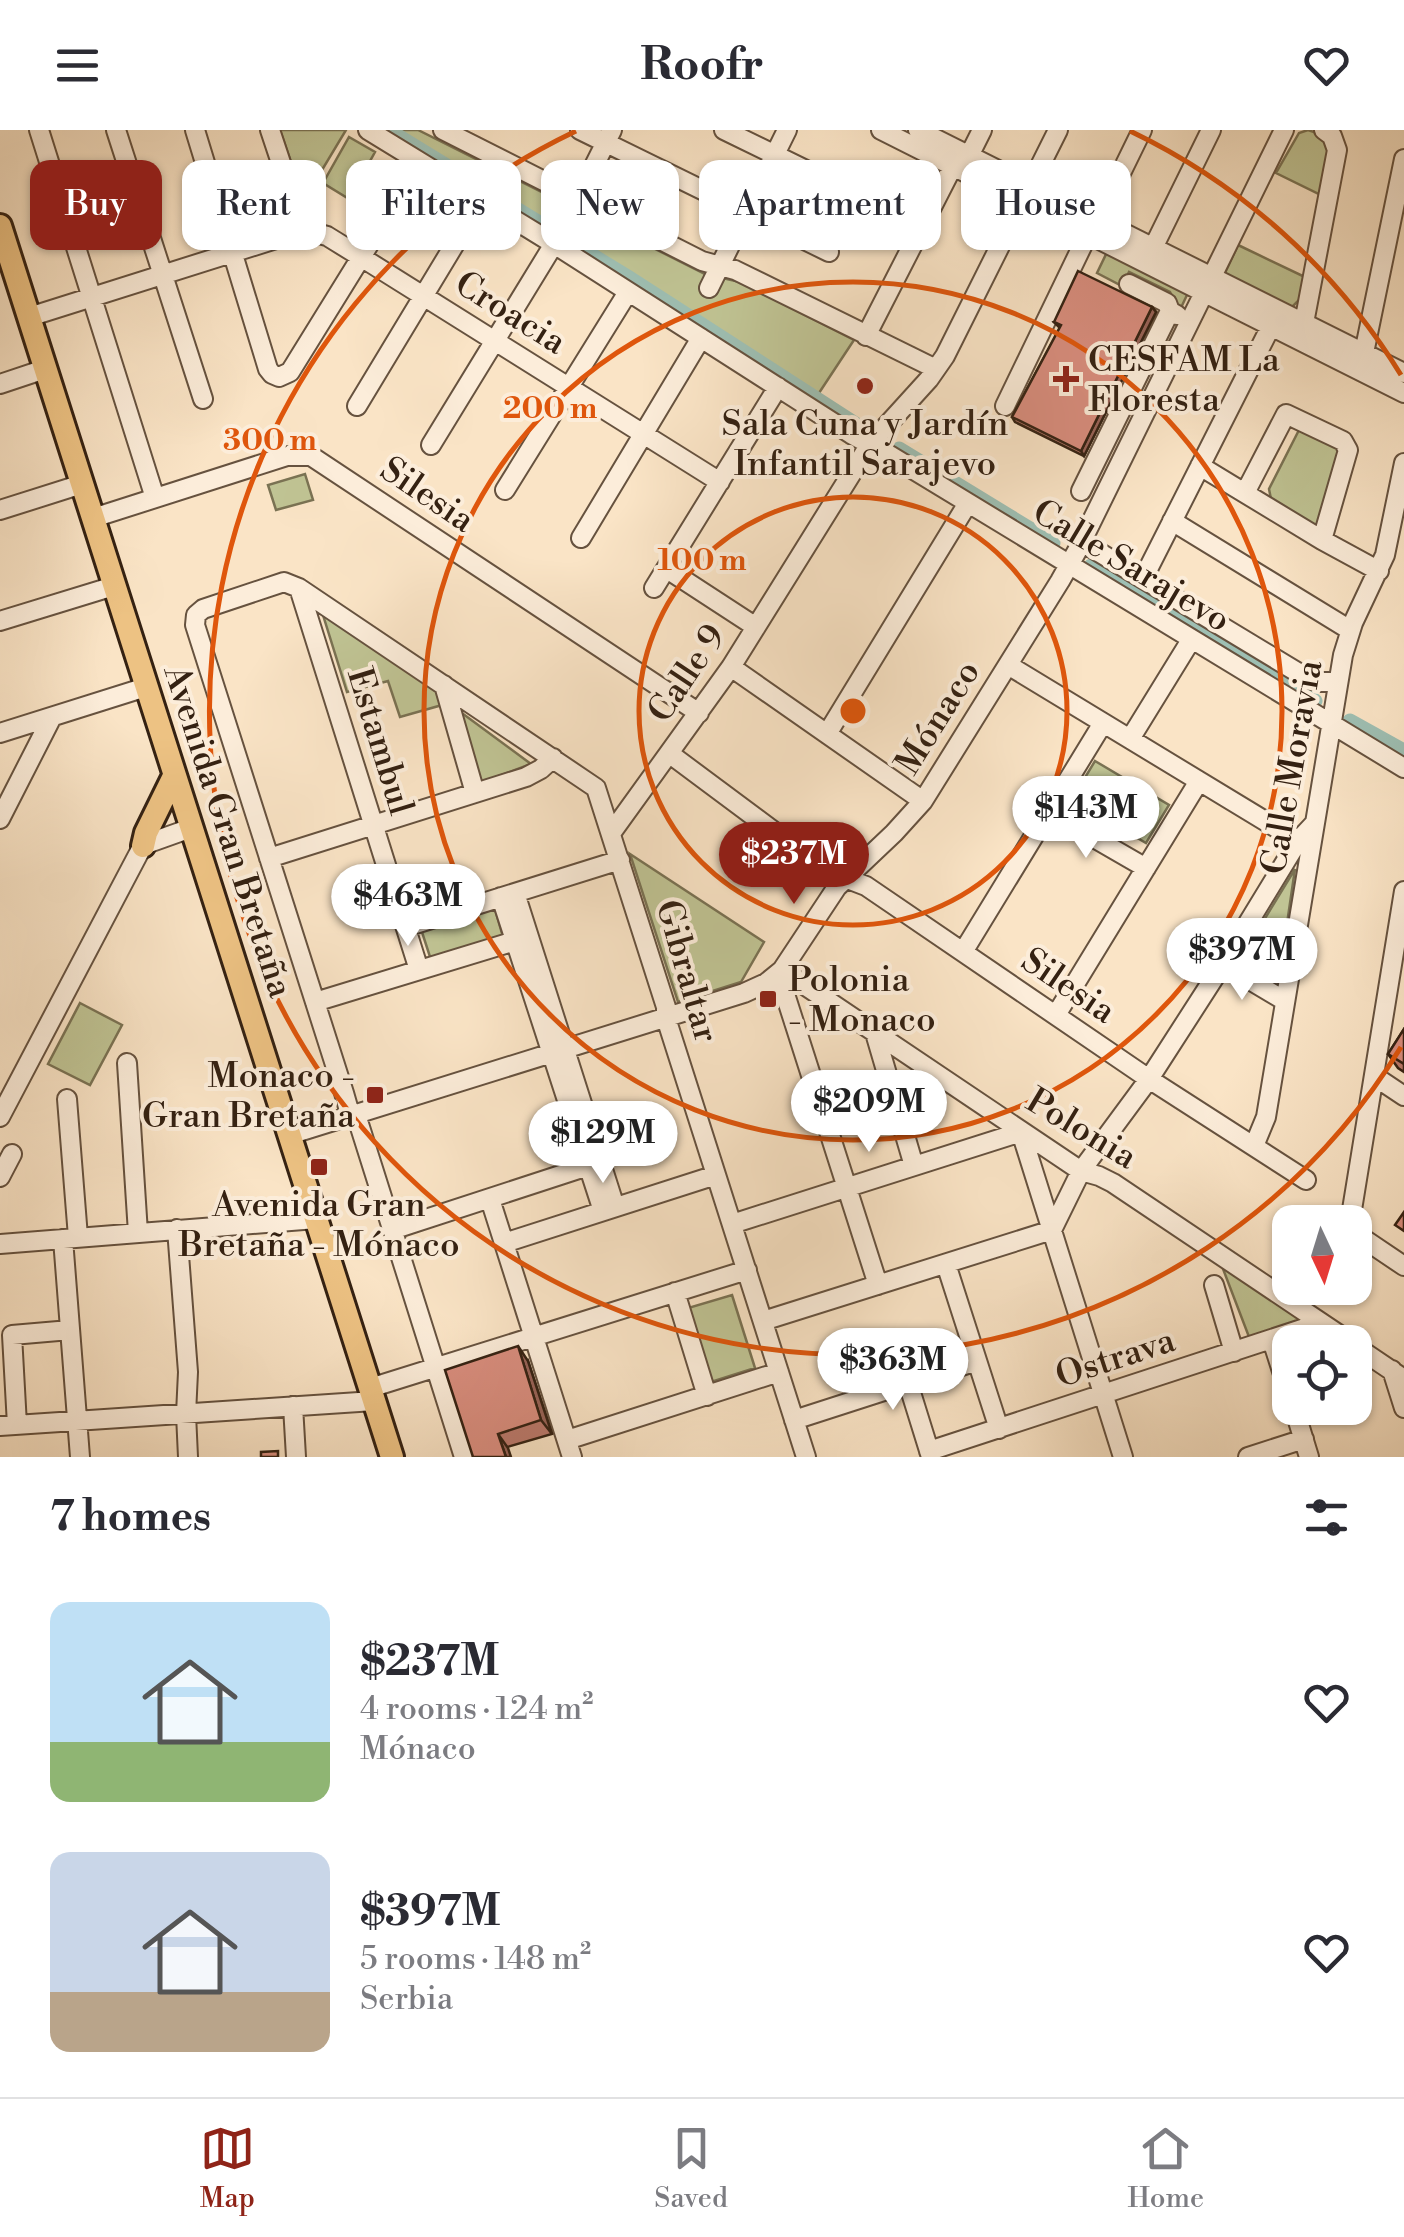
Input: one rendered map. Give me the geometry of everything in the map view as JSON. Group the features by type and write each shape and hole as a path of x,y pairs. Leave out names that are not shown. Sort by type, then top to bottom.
{"main road":[{"name":"Avenida Gran Bretaña","path":"0,226 392,1457"},
{"path":"143,846 174,776"}],"street":[{"path":"39,130 155,498"},
{"path":"116,130 203,399"},
{"path":"195,130 272,374 280,377 290,372 365,250"},
{"path":"270,130 280,160"},
{"name":"Calle Sarajevo","path":"368,130 417,160"},
{"path":"442,130 541,180"},
{"path":"580,130 609,136 699,186"},
{"path":"724,130 785,160"},
{"path":"772,160 787,130"},
{"path":"881,130 961,161"},
{"path":"918,130 961,161"},
{"path":"962,160 982,130"},
{"path":"1043,160 1058,130"},
{"path":"1127,160 1142,130"},
{"path":"1152,248 1211,130"},
{"name":"Mónaco","path":"289,1135 756,989 782,970 830,896 923,801 1069,565 1284,130"},
{"path":"1304,323 1337,150 1332,136 1324,130"},
{"path":"597,160 609,136"},
{"path":"1364,353 1404,159"},
{"path":"866,336 961,161"},
{"name":"Croacia","path":"326,236 720,482"},
{"path":"1131,241 1152,248 1272,326 1404,393"},
{"path":"1131,246 1208,284 1304,323 1404,373"},
{"path":"679,249 702,261 736,270 936,368 999,250"},
{"path":"29,317 243,250"},
{"path":"357,406 452,250"},
{"path":"431,445 550,250"},
{"name":"Calle Sarajevo","path":"563,250 778,388 1404,768"},
{"path":"709,288 728,250"},
{"path":"825,250 829,252"},
{"path":"1005,406 1082,250"},
{"path":"1129,284 1167,302 1170,311 1190,322"},
{"path":"506,490 628,292"},
{"path":"1081,490 1170,311"},
{"path":"1143,578 1272,326"},
{"path":"581,538 702,338"},
{"name":"Calle 9","path":"612,832 731,667 870,444 936,368"},
{"path":"0,384 46,369"},
{"path":"654,588 778,388"},
{"path":"1245,493 1286,414 1343,442 1348,450 1322,540"},
{"name":"Silesia","path":"92,518 287,456 310,456 700,713"},
{"name":"Calle Moravia","path":"1254,1146 1264,1126 1338,682 1350,630 1388,547 1404,463"},
{"path":"1200,466 1379,570"},
{"path":"0,510 82,484"},
{"path":"827,734 968,503"},
{"path":"1172,521 1350,630"},
{"path":"1082,542 1307,678 1338,682"},
{"path":"666,569 756,627"},
{"path":"269,858 526,777 553,758 299,588 284,582 203,609 195,620 269,858 348,1106 358,1124 464,1457"},
{"path":"0,621 114,586"},
{"name":"Estambul","path":"299,588 419,970"},
{"path":"1130,740 1191,640"},
{"path":"1008,665 1298,842"},
{"path":"731,667 923,801"},
{"path":"444,685 475,793"},
{"path":"0,733 146,687"},
{"path":"0,819 6,794 52,717"},
{"path":"964,952 1103,723"},
{"name":"Silesia","path":"670,754 827,871 866,886 1149,1079 1306,1180"},
{"name":"Gibraltar","path":"553,758 598,790 806,1457"},
{"path":"1056,1016 1199,781"},
{"path":"1049,812 1146,868"},
{"path":"763,1321 1052,1230 1080,1171 1149,1079 1298,842 1314,825"},
{"path":"0,1117 143,846 191,828"},
{"path":"406,927 620,860"},
{"path":"1353,1205 1402,924 1404,891"},
{"path":"508,895 609,1209"},
{"path":"315,1002 518,934"},
{"path":"1223,964 1284,1001"},
{"path":"782,970 785,994 878,1285"},
{"name":"Polonia","path":"782,970 1080,1171 1113,1183 1323,1325"},
{"path":"876,1033 914,1166"},
{"path":"558,1052 588,1166 609,1209"},
{"path":"126,1063 138,1233"},
{"path":"1374,1076 1404,1096"},
{"path":"68,1099 70,1330 80,1457"},
{"path":"732,1224 1021,1132 1124,1457"},
{"path":"0,1178 12,1154"},
{"path":"392,1230 588,1166"},
{"path":"504,1242 716,1174"},
{"path":"490,1198 570,1449 779,1372"},
{"path":"0,1244 316,1218"},
{"path":"177,1230 188,1372 188,1457"},
{"path":"1372,1244 1404,1266"},
{"path":"946,1264 999,1429"},
{"path":"70,1330 12,1334 9,1426 294,1406 372,1395 436,1368 747,1270"},
{"path":"1214,1285 1234,1352"},
{"path":"675,1292 707,1396"},
{"name":"Ostrava","path":"1314,1325 1320,1323"},
{"name":"Ostrava","path":"930,1454 1272,1340"},
{"name":"Polonia","path":"1372,1357 1398,1374"},
{"path":"794,1420 977,1360"},
{"path":"1398,1374 1404,1408"},
{"path":"908,1383 930,1454"},
{"path":"294,1406 296,1457"},
{"path":"1248,1457 1307,1448"}],"green space":[{"path":"280,130 346,130 326,163 326,160 290,160"},
{"path":"378,130 418,130 478,160 427,160"},
{"path":"1308,130 1329,142 1323,196 1276,173 1299,133"},
{"path":"349,137 375,152 371,160 346,160 346,197 326,185 326,178"},
{"path":"521,182 541,192 541,230 521,218"},
{"path":"1238,245 1307,278 1302,297 1292,307 1224,275"},
{"path":"573,250 657,250 705,274 740,282 854,340 815,399"},
{"path":"1108,250 1113,250 1184,285 1187,295 1179,312 1170,292 1129,272 1122,286 1097,273"},
{"path":"1300,428 1340,443 1323,530 1271,499 1269,489"},
{"path":"305,474 313,500 276,510 268,485"},
{"path":"323,615 439,692 442,705 400,717 388,681 347,692"},
{"path":"451,705 531,764 480,783"},
{"path":"1095,761 1169,805 1146,843 1072,799"},
{"path":"630,854 764,942 741,982 678,1002"},
{"path":"1295,869 1277,992 1236,966"},
{"path":"494,906 503,937 431,960 421,929"},
{"path":"80,1003 122,1025 90,1085 48,1064"},
{"path":"1220,1261 1272,1297 1272,1305 1284,1305 1313,1325 1272,1325 1272,1344 1254,1350"},
{"path":"732,1295 755,1368 711,1382 688,1308"}],"building":[{"path":"1078,271 1152,307 1081,451 1012,417 1061,325 1054,322"},
{"path":"1404,1029 1404,1064 1388,1054"},
{"path":"1404,1212 1404,1231 1395,1225"},
{"path":"518,1346 541,1420 498,1434 506,1457 473,1457 445,1370"},
{"path":"278,1451 278,1457 261,1457 261,1452"}],"waterway":[{"path":"388,130 629,278 857,425"},
{"path":"899,449 1053,543"},
{"path":"1091,566 1315,701"},
{"path":"1350,721 1404,751"}],"place":[{"name":"CESFAM La Floresta","path":"1066,379"},
{"name":"Sala Cuna y Jardín Infantil Sarajevo","path":"865,386"},
{"name":"Polonia - Monaco","path":"768,999"},
{"name":"Monaco - Gran Bretaña","path":"375,1095"},
{"name":"Avenida Gran Bretaña - Mónaco","path":"319,1167"}]}
